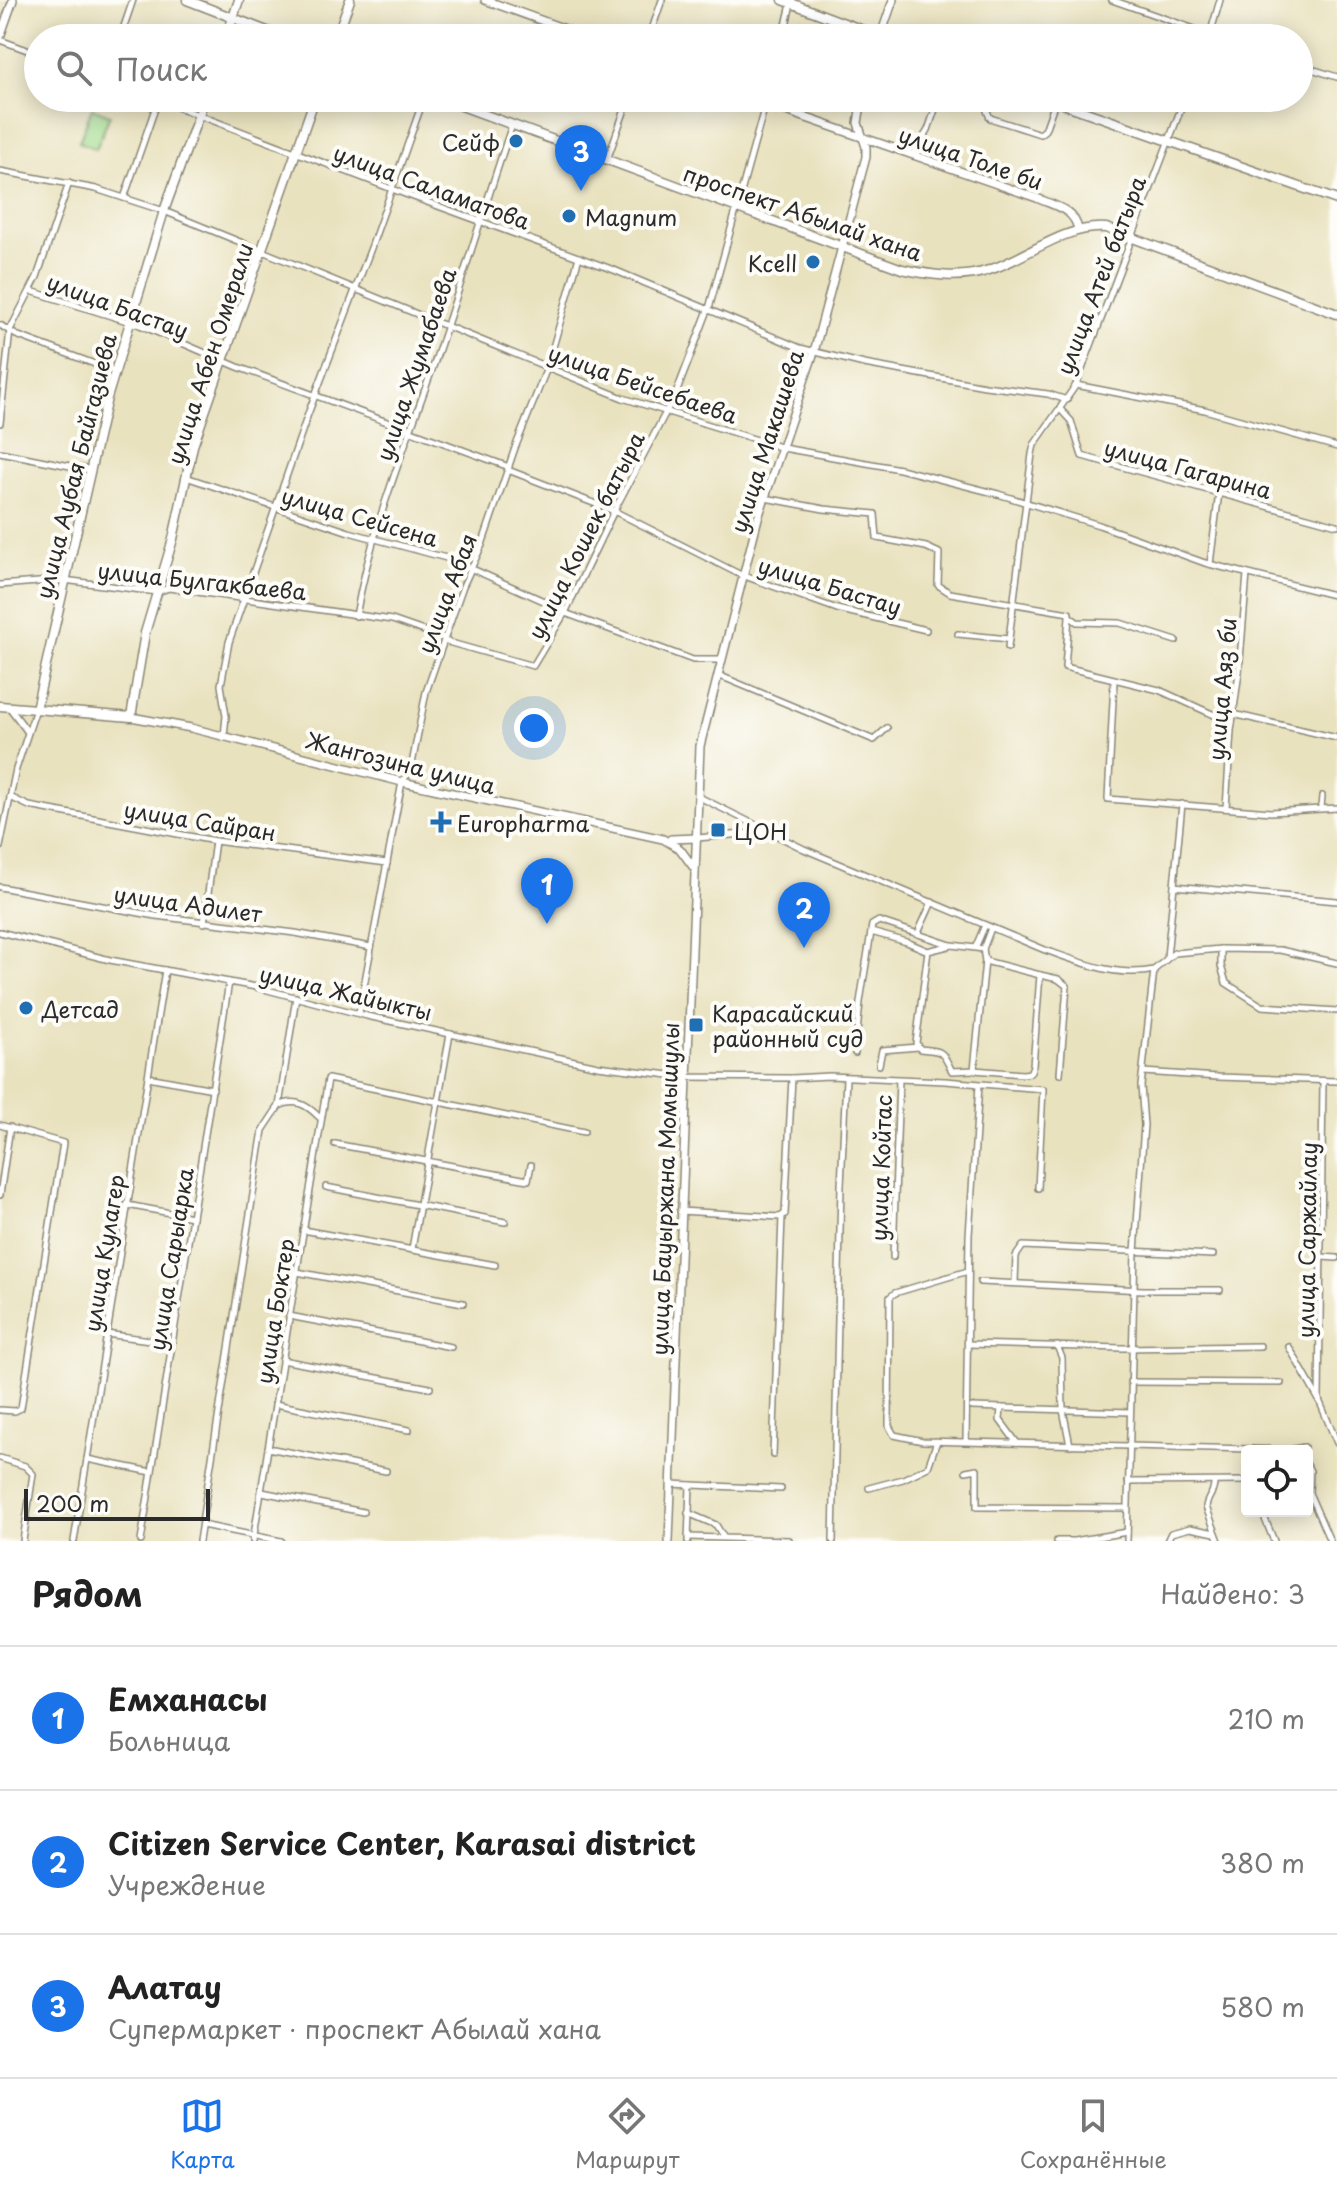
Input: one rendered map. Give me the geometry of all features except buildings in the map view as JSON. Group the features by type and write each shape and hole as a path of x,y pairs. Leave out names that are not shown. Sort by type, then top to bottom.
{"main road":[{"path":"187,0 249,24"},
{"path":"231,24 239,0"},
{"path":"341,24 350,0"},
{"path":"787,1 847,24"},
{"name":"улица Аубая Байгазиева","path":"36,709 114,371 164,211 200,112"},
{"name":"улица Абен Омерали","path":"131,717 140,656 173,539 193,446 310,112"},
{"name":"проспект Абылай хана","path":"479,112 902,269 943,276 967,275 995,268 1078,230 1106,228 1337,314"},
{"path":"1083,112 1337,200"},
{"path":"4,706 131,717"}],"street":[{"path":"13,0 0,39 24,48"},
{"path":"125,24 133,0"},
{"path":"485,0 551,24"},
{"path":"654,24 662,0"},
{"path":"885,24 893,0"},
{"path":"1112,0 1177,24"},
{"path":"1213,24 1220,0"},
{"path":"785,24 787,1"},
{"path":"1313,69 1337,77"},
{"path":"124,198 152,112"},
{"name":"улица Саламатова","path":"188,112 579,257 814,352 1067,400"},
{"path":"224,736 226,716 221,685 229,642 419,112"},
{"path":"607,160 624,112"},
{"name":"улица Кошек батыра","path":"533,666 566,612 614,511 668,411 708,309 763,112"},
{"name":"улица Толе би","path":"795,112 1060,208 1076,219 1078,230"},
{"name":"улица Макашева","path":"697,838 700,746 743,576 765,498 814,352 866,157 858,123 860,112"},
{"path":"913,154 928,130 934,112"},
{"path":"987,112 990,118 1040,134 1045,130 1048,112"},
{"name":"улица Атей батыра","path":"1008,647 1034,445 1076,385 1179,112"},
{"name":"улица Жумабаева","path":"356,616 374,539 513,124"},
{"name":"улица Бейсебаева","path":"0,171 69,183 164,211 623,398 783,448 900,469 1026,503 1210,564 1337,596"},
{"path":"0,423 10,330 47,252 69,183"},
{"name":"улица Абая","path":"359,1013 402,782 411,769 426,692 547,368 579,257"},
{"name":"улица Бастау","path":"31,291 129,322 509,468 614,511 743,576 837,609 926,630"},
{"path":"0,325 16,335 114,371"},
{"path":"1076,385 1205,410 1337,447"},
{"name":"улица Гагарина","path":"1060,409 1071,421 1082,456 1337,525"},
{"path":"0,452 90,470"},
{"name":"улица Сейсена","path":"186,477 275,509 425,551 650,646 693,660 721,660"},
{"path":"1210,564 1219,492"},
{"path":"765,498 875,514 877,538 926,547 939,553 938,585 963,597 1069,613 1077,622 1129,625 1176,641"},
{"name":"улица Аяз би","path":"1226,808 1247,574"},
{"name":"улица Булгакбаева","path":"0,585 64,580 157,592 169,588 392,620 533,666"},
{"path":"1069,616 1063,664 1114,681 1159,690 1232,723"},
{"path":"958,634 1009,639"},
{"path":"717,675 874,740 887,728"},
{"path":"1114,681 1108,799 1271,812 1337,808"},
{"path":"4,706 27,732"},
{"name":"улица Аубая Байгазиева","path":"0,847 10,797 36,709"},
{"path":"1233,714 1337,738"},
{"name":"Жангозина улица","path":"131,717 224,736 402,782 663,839 697,838"},
{"path":"697,796 768,832 1076,962 1138,973 1154,970 1174,953 1221,949 1280,950 1337,963"},
{"path":"1321,808 1322,796"},
{"name":"улица Сайран","path":"10,797 51,811 215,841 387,863"},
{"path":"1167,957 1182,804"},
{"path":"697,838 768,832"},
{"name":"улица Бауыржана Момышулы","path":"669,1541 685,1077 692,990 697,838"},
{"path":"663,839 680,849 695,870"},
{"path":"204,923 215,841"},
{"path":"1174,886 1337,901"},
{"name":"улица Адилет","path":"0,887 204,923 295,933 371,947"},
{"path":"918,933 932,902"},
{"path":"855,1053 872,925 879,921 952,945 979,947"},
{"path":"974,1070 985,961 979,947 988,926"},
{"name":"улица Жайыкты","path":"0,932 110,960 229,982 598,1066 685,1077 829,1076 1043,1089 1038,1188"},
{"path":"871,932 928,951 952,945"},
{"path":"1221,949 1221,966 1226,983 1262,1006 1337,1011"},
{"path":"918,1047 928,951"},
{"path":"985,961 1033,971 1058,979 1067,986 1060,1074"},
{"name":"улица Кулагер","path":"74,1541 165,970"},
{"path":"1130,1541 1127,1508 1130,1382 1144,1125 1141,1094 1154,970"},
{"path":"879,1065 882,1050 918,1047 940,1050 952,1071 1030,1073 1040,975"},
{"name":"улица Сарыарка","path":"141,1541 229,982"},
{"path":"199,1541 263,1130 279,1106 296,997"},
{"path":"412,1249 450,1034"},
{"path":"1143,1072 1337,1081"},
{"path":"148,1077 213,1089"},
{"path":"773,1455 782,1217 785,1214 792,1078"},
{"path":"833,1541 846,1078"},
{"name":"улица Боктер","path":"253,1539 328,1079 438,1102"},
{"name":"улица Койтас","path":"893,1257 899,1080"},
{"name":"улица Саржайлау","path":"1319,1400 1323,1081"},
{"path":"966,1441 968,1271 979,1085"},
{"path":"279,1106 288,1101 299,1102 320,1118"},
{"path":"438,1102 584,1132"},
{"path":"0,1125 63,1143 21,1408 15,1411 0,1410"},
{"path":"0,1195 10,1127"},
{"path":"335,1144 528,1180 531,1165"},
{"path":"326,1187 505,1222"},
{"path":"127,1205 192,1217"},
{"path":"680,1211 782,1217"},
{"path":"303,1230 495,1265"},
{"path":"1015,1282 1014,1262 1023,1246 1213,1255"},
{"path":"1321,1257 1337,1258"},
{"path":"968,1271 890,1297 890,1432 900,1437 937,1441 1241,1449"},
{"path":"297,1272 463,1303"},
{"path":"980,1282 1220,1290"},
{"path":"289,1316 451,1347"},
{"path":"106,1334 172,1343"},
{"path":"968,1344 1260,1346"},
{"path":"1057,1346 1062,1358 1063,1410 1070,1445"},
{"path":"1289,1347 1319,1400 1337,1443"},
{"path":"281,1360 430,1388"},
{"path":"1130,1382 1281,1383"},
{"path":"275,1404 409,1430"},
{"path":"972,1407 1130,1412"},
{"path":"1001,1408 1000,1420 1017,1443"},
{"path":"869,1488 903,1479 928,1467 937,1441"},
{"path":"268,1448 386,1471"},
{"path":"0,1458 25,1466 33,1474 23,1541"},
{"path":"87,1459 152,1472"},
{"path":"966,1471 977,1469 977,1507 1127,1508"},
{"path":"1128,1482 1241,1481"},
{"path":"1214,1482 1213,1495 1206,1507 1219,1541"},
{"path":"670,1484 781,1489"},
{"path":"690,1485 688,1539 789,1540"},
{"path":"262,1492 363,1512"},
{"path":"1313,1502 1330,1541"},
{"path":"688,1513 716,1525 724,1538"},
{"path":"1267,1517 1274,1541"},
{"path":"202,1525 253,1539 281,1541"},
{"path":"1167,1541 1171,1533 1183,1529 1216,1533"},
{"path":"1057,1541 1074,1541 1127,1530"}],"green space":[{"path":"90,112 110,115 96,149 79,142"}],"place":[{"name":"Сейф","path":"516,141"},
{"name":"Алатау","path":"581,191"},
{"name":"Magnum","path":"569,216"},
{"name":"Kcell","path":"813,262"},
{"name":"Europharma","path":"441,822"},
{"name":"ЦОН","path":"718,830"},
{"name":"Емханасы","path":"547,924"},
{"name":"Citizen Service Center, Karasai district","path":"804,948"},
{"name":"Детсад","path":"26,1008"},
{"name":"Карасайский районный суд","path":"696,1025"}]}
